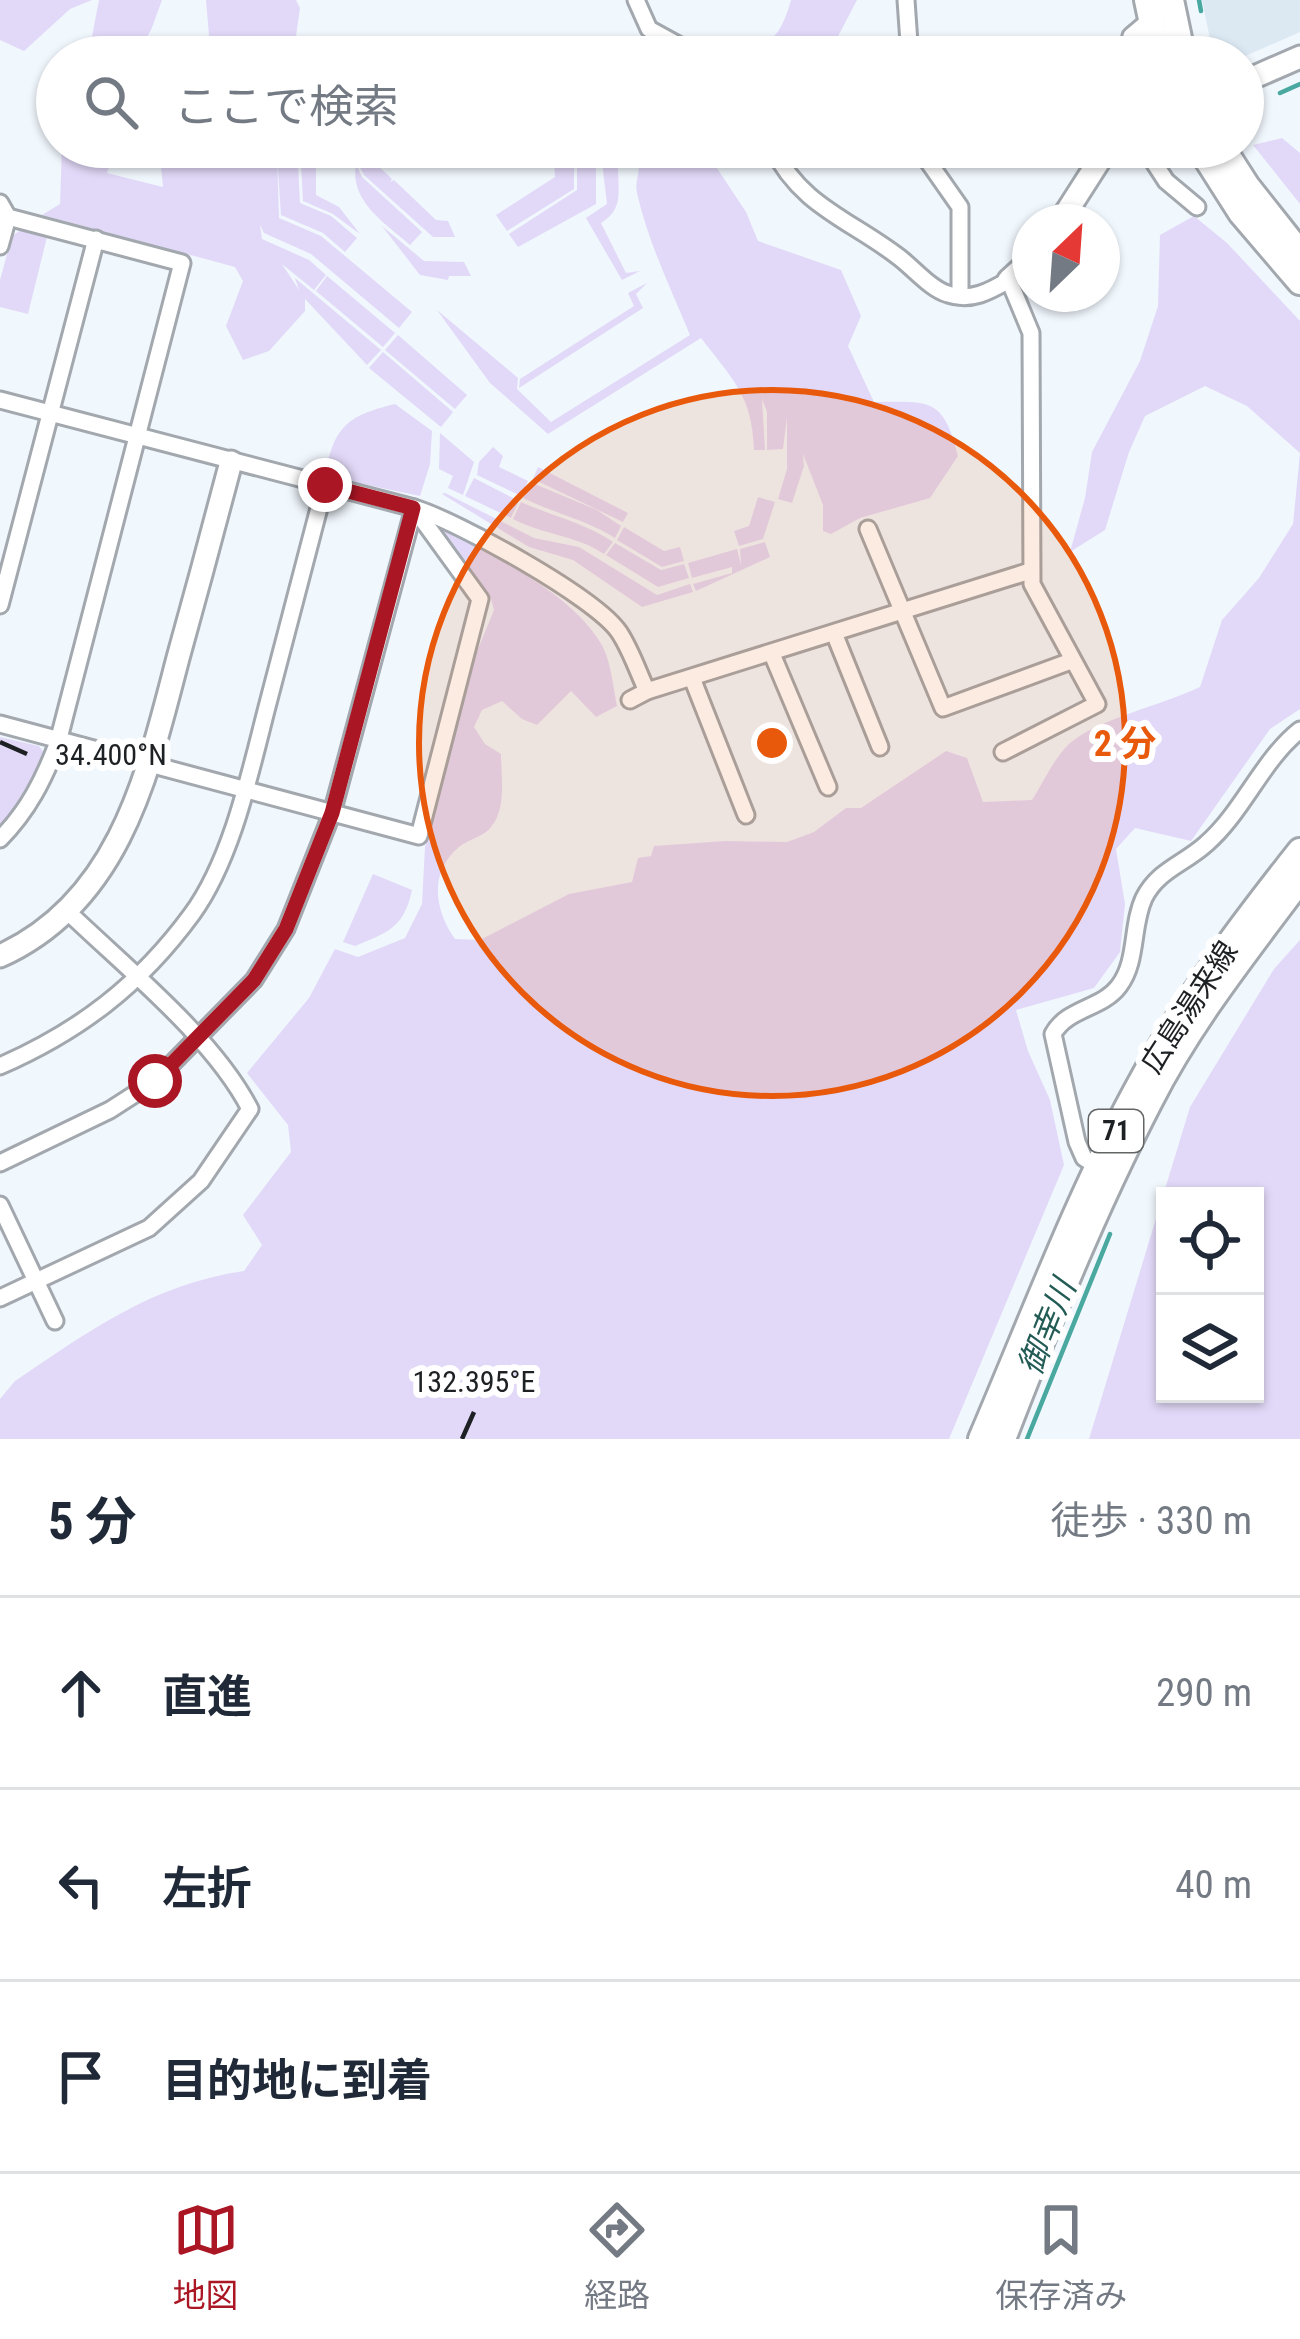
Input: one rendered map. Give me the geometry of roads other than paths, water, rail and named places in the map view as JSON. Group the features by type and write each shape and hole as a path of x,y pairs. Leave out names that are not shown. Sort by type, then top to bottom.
{"main road":[{"path":"1171,0 1179,36"},
{"path":"1212,168 1241,213 1300,281"},
{"path":"1235,168 1300,253"},
{"name":"広島湯来線","path":"981,1439 1173,1028 1237,931 1300,851"},
{"name":"広島湯来線","path":"1003,1439 1106,1170 1196,1022 1300,880"}],"street":[{"path":"636,0 649,28 663,36"},
{"path":"906,0 909,36"},
{"path":"1131,36 1149,10"},
{"path":"1264,73 1300,57"},
{"path":"782,168 820,207 884,245 943,293 980,295 1012,277"},
{"path":"932,168 960,208 960,296"},
{"path":"1072,204 1095,168"},
{"path":"1158,168 1173,190 1197,208"},
{"path":"0,246 4,210 182,263 58,742 43,781 0,839"},
{"path":"0,605 96,239"},
{"path":"1003,752 1097,704 1031,584 1031,333 1009,280"},
{"path":"0,400 444,517 597,608 619,633 647,691"},
{"path":"0,956 66,910 109,861 122,838 150,766 231,461"},
{"path":"0,1066 52,1043 107,1006 194,912 246,790 325,485"},
{"path":"0,724 419,836 480,599 413,508"},
{"path":"0,1163 110,1110 155,1081 254,980 286,929 332,813 413,508"},
{"path":"868,529 943,708 1071,661"},
{"path":"630,700 1030,571"},
{"path":"834,633 880,747"},
{"path":"772,654 828,787"},
{"path":"692,678 746,815"},
{"path":"1106,1170 1084,1158 1077,1142 1054,1034 1061,1021 1116,992 1129,970 1142,902 1156,878 1203,848 1300,730"},
{"path":"0,1298 149,1228 201,1181 250,1109 234,1078 198,1039 66,910"},
{"path":"0,1205 55,1321"}],"waterway":[{"path":"1199,0 1201,11"},
{"path":"1280,93 1300,84"},
{"name":"御幸川","path":"1027,1439 1110,1234"}]}
